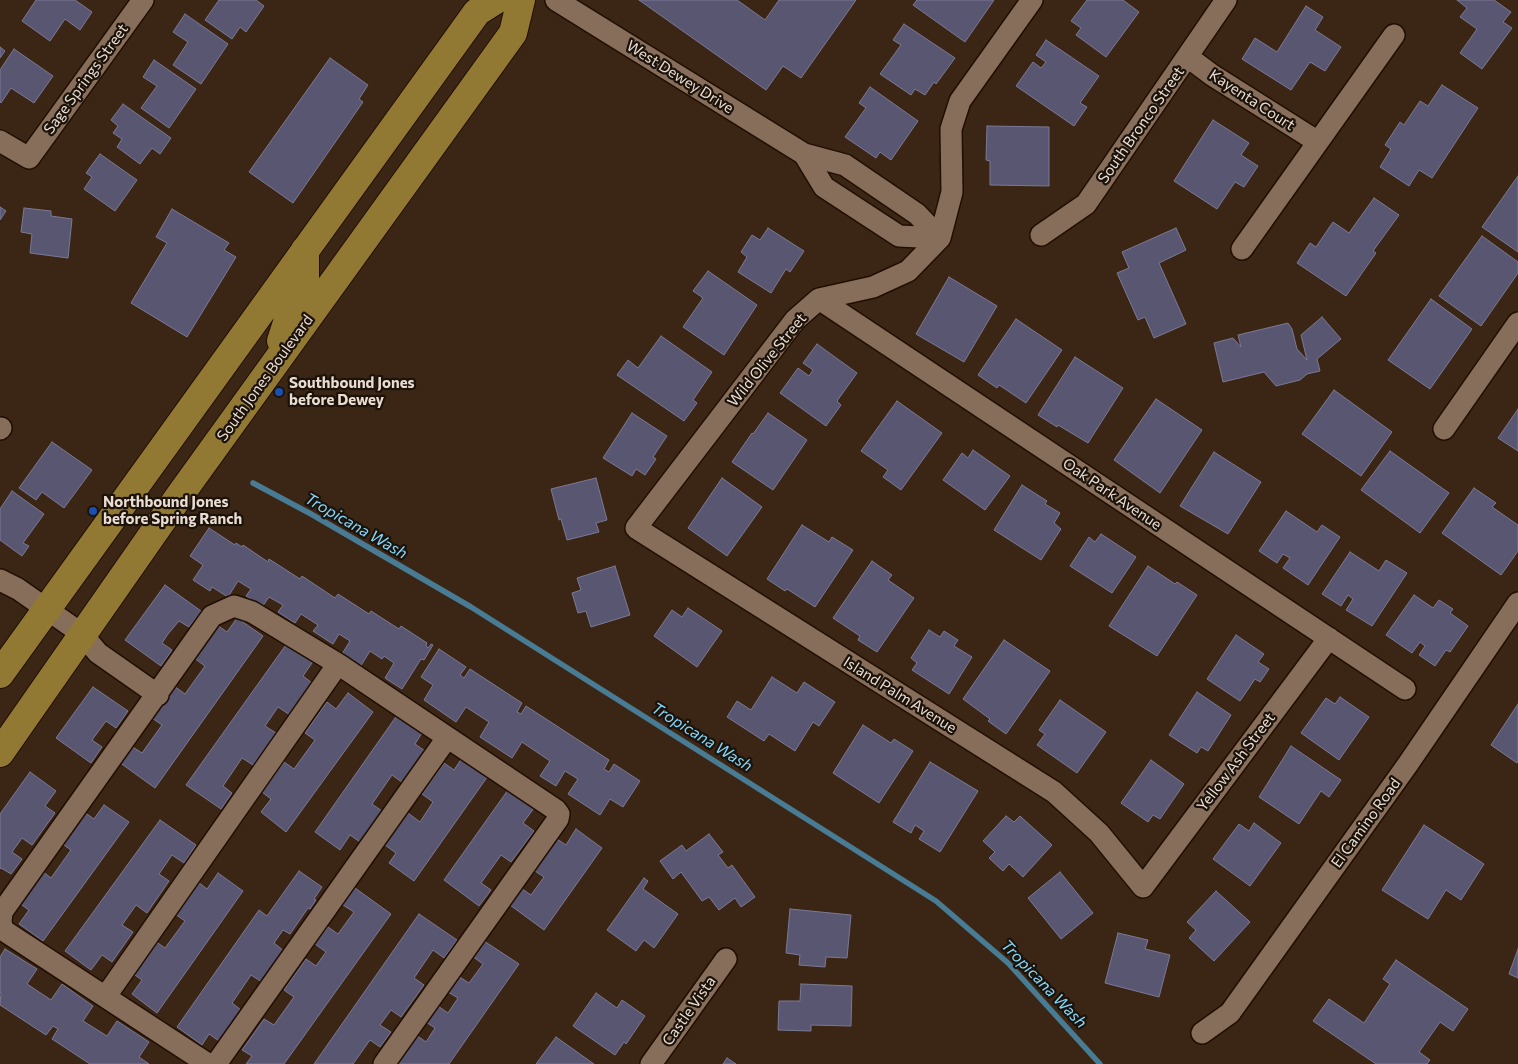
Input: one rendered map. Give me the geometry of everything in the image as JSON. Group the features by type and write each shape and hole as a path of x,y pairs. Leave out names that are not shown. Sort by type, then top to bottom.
{"main road":[{"path":"0,674 477,12 496,0"},
{"name":"South Jones Boulevard","path":"0,753 82,634 513,33 521,0"},
{"path":"273,367 294,304 305,285 305,250"}],"street":[{"name":"Sage Springs Street","path":"0,141 29,158 143,0"},
{"name":"West Dewey Drive","path":"556,0 804,154 845,165 918,214 940,238"},
{"name":"Wild Olive Street","path":"636,528 795,320 819,299 873,287 908,271 940,238 952,192 951,129 960,101 1032,0"},
{"name":"South Bronco Street","path":"1041,235 1086,204 1226,0"},
{"path":"1242,248 1394,35"},
{"name":"Kayenta Court","path":"1188,57 1212,75 1318,142"},
{"name":"West Dewey Drive","path":"804,154 824,188 899,236 940,238"},
{"name":"Oak Park Avenue","path":"819,299 1405,688"},
{"path":"1444,429 1518,323"},
{"name":"Island Palm Avenue","path":"636,528 1054,792 1099,833 1143,887"},
{"path":"0,580 18,589 82,634 98,653 158,695"},
{"path":"208,1064 3,930 1,922 2,912 158,695 212,616 234,606 252,612 338,664 556,810 558,814 558,818 384,1064"},
{"name":"El Camino Road","path":"1202,1033 1230,1013 1515,612"},
{"name":"Yellow Ash Street","path":"1143,887 1329,638"},
{"path":"106,996 338,664"},
{"path":"216,1064 447,738"},
{"name":"Castle Vista","path":"651,1064 726,959"}],"building":[{"path":"36,0 75,0 92,12 80,30 65,19 50,41 22,21"},
{"path":"219,0 256,0 264,6 246,32 240,27 232,39 205,20"},
{"path":"639,0 737,0 765,20 779,0 856,0 801,78 783,66 766,90"},
{"path":"917,0 994,0 965,42 913,5"},
{"path":"1087,0 1123,0 1139,12 1106,57 1076,35 1081,28 1071,21"},
{"path":"1457,0 1494,0 1511,12 1503,22 1512,28 1482,69 1460,53 1477,29 1460,17 1467,8"},
{"path":"1306,6 1323,17 1315,30 1341,47 1325,71 1310,62 1291,90 1242,59 1255,38 1277,52"},
{"path":"185,14 228,44 201,84 173,65 188,42 173,32"},
{"path":"904,24 955,58 936,84 934,82 925,95 915,89 911,95 880,74 901,45 893,40"},
{"path":"1046,40 1099,76 1080,103 1087,107 1074,126 1016,86 1033,62 1041,68 1046,62 1036,55"},
{"path":"0,47 5,51 0,58"},
{"path":"14,49 53,76 34,103 11,88 0,102 0,70"},
{"path":"330,58 368,85 359,99 363,102 293,203 249,172"},
{"path":"154,60 196,89 169,128 141,108 157,86 143,77"},
{"path":"1442,85 1478,108 1432,178 1419,170 1409,186 1380,167 1391,149 1385,145 1400,122 1404,125 1420,101 1428,106"},
{"path":"870,87 918,121 891,160 880,152 876,158 845,137 866,108 859,103"},
{"path":"123,104 171,138 160,154 152,148 140,164 117,147 122,139 113,133 118,126 111,120"},
{"path":"1213,120 1249,143 1241,155 1258,166 1244,187 1235,182 1217,209 1174,181"},
{"path":"987,126 1049,127 1049,186 990,185 990,161 986,160"},
{"path":"100,154 137,180 115,211 84,189 92,177 86,173"},
{"path":"1518,176 1518,252 1482,227"},
{"path":"1374,198 1399,215 1373,251 1376,253 1346,296 1297,263 1310,243 1316,247 1333,222 1349,233"},
{"path":"0,207 6,211 0,220"},
{"path":"24,208 51,211 51,216 72,219 68,258 30,253 32,234 21,232"},
{"path":"172,209 229,243 224,250 236,257 187,337 131,303 167,243 156,237"},
{"path":"768,228 804,251 790,272 786,269 771,293 738,272 747,257 741,252 752,235 760,240"},
{"path":"1176,228 1186,250 1159,263 1186,324 1154,338 1145,317 1138,320 1117,273 1129,268 1122,252"},
{"path":"1482,236 1518,262 1518,273 1481,326 1439,296"},
{"path":"708,271 757,305 724,355 683,327 703,298 693,291"},
{"path":"949,277 997,306 964,362 916,334"},
{"path":"1431,299 1472,329 1430,389 1388,360"},
{"path":"1322,317 1341,339 1317,359 1320,371 1307,374 1300,380 1276,386 1264,372 1223,382 1214,343 1233,338 1241,347 1238,335 1288,323 1292,329 1297,349 1307,360 1301,335"},
{"path":"1016,319 1062,350 1026,403 999,385 997,388 978,375"},
{"path":"661,336 712,372 693,400 697,403 684,421 617,375 628,360 638,368"},
{"path":"817,344 857,373 837,401 841,405 826,426 780,393 798,368 809,376 813,370 803,363"},
{"path":"1075,357 1123,388 1088,443 1038,415"},
{"path":"1334,390 1392,432 1361,476 1302,434"},
{"path":"1156,399 1202,430 1160,493 1114,460"},
{"path":"897,401 942,433 901,490 883,477 888,470 861,451"},
{"path":"1518,409 1518,451 1498,438"},
{"path":"632,413 667,436 653,457 656,459 645,475 636,469 632,476 603,458"},
{"path":"768,413 807,440 773,490 732,462"},
{"path":"52,442 92,470 64,508 42,492 36,500 19,488"},
{"path":"973,450 1010,476 985,510 943,480 962,453 968,458"},
{"path":"1390,451 1449,493 1420,533 1361,490"},
{"path":"1214,452 1261,482 1228,534 1180,506"},
{"path":"596,478 607,520 596,523 599,532 567,540 561,519 559,520 551,489"},
{"path":"722,478 762,507 727,556 688,528"},
{"path":"1022,485 1047,501 1045,504 1060,513 1054,523 1061,529 1041,560 994,530"},
{"path":"1474,488 1496,503 1492,507 1518,525 1518,551 1501,575 1442,533"},
{"path":"12,491 44,514 23,543 29,546 22,556 0,540 0,509"},
{"path":"1286,511 1317,532 1322,525 1340,537 1308,585 1283,568 1290,558 1283,554 1277,563 1259,551"},
{"path":"802,525 829,542 832,537 853,550 815,607 767,579"},
{"path":"209,528 235,545 236,543 242,547 243,545 268,562 269,559 300,579 302,576 335,598 338,594 369,614 371,611 399,629 401,626 427,643 426,646 428,648 431,644 433,645 424,660 421,659 402,689 385,678 394,663 384,656 382,659 370,651 360,667 342,654 350,641 339,634 333,644 313,631 318,625 301,614 295,623 278,612 283,605 269,597 262,607 246,596 251,589 238,581 228,597 212,587 210,591 193,580 203,565 190,556"},
{"path":"1101,534 1136,557 1112,593 1070,566 1089,537 1095,542"},
{"path":"1350,552 1379,571 1386,560 1407,573 1372,626 1346,610 1353,599 1348,595 1341,606 1322,594"},
{"path":"872,561 892,575 888,580 914,598 877,652 858,640 860,636 833,618"},
{"path":"615,566 630,615 591,627 586,611 578,613 572,593 581,590 577,578"},
{"path":"1148,566 1175,584 1177,582 1197,595 1157,656 1109,626"},
{"path":"165,585 201,611 189,627 179,621 168,634 162,643 172,650 161,666 125,640"},
{"path":"1414,595 1433,608 1439,600 1453,609 1450,613 1468,626 1450,652 1446,650 1435,666 1419,655 1425,646 1420,642 1412,653 1386,635"},
{"path":"688,608 722,631 697,667 654,636 672,610 682,617"},
{"path":"237,618 263,636 155,788 119,762 131,746 142,753 162,725 152,718 174,686 185,694 205,666 194,658 217,625 227,632"},
{"path":"929,630 940,637 944,631 958,640 954,646 972,657 949,694 912,670 917,663 911,658"},
{"path":"1236,635 1264,654 1258,662 1269,669 1260,682 1255,679 1240,701 1207,679"},
{"path":"1004,640 1050,671 1006,734 988,721 990,719 963,699"},
{"path":"288,642 314,660 303,676 312,683 290,715 278,707 265,726 276,733 253,765 242,758 223,786 232,793 221,809 186,785"},
{"path":"439,649 466,667 460,675 464,678 470,669 522,703 517,712 521,714 526,706 609,760 604,769 609,772 614,764 640,781 623,807 610,799 600,815 568,794 578,779 565,771 556,786 540,776 550,761 522,742 512,758 480,737 489,722 466,707 456,722 424,700 433,685 421,677"},
{"path":"772,677 797,693 804,682 835,702 819,726 813,722 795,751 769,734 764,741 727,717 737,701 751,710"},
{"path":"93,687 128,711 116,728 106,721 92,740 102,747 91,763 56,738"},
{"path":"1197,692 1231,715 1208,751 1201,747 1197,753 1169,735"},
{"path":"348,693 373,712 286,832 261,812 271,799 262,792 284,762 294,769 315,740 305,733 327,702 336,709"},
{"path":"1340,697 1369,717 1339,760 1301,733 1326,698 1335,704"},
{"path":"1060,700 1106,732 1077,773 1037,745 1045,734 1039,730"},
{"path":"1518,704 1518,761 1517,763 1491,745"},
{"path":"400,711 425,728 415,744 425,751 403,783 392,775 372,804 382,811 360,842 350,835 340,850 315,832"},
{"path":"863,725 891,743 894,739 913,751 879,803 833,773"},
{"path":"1291,746 1341,780 1329,797 1321,791 1299,824 1259,797"},
{"path":"464,755 490,773 414,881 389,863 396,853 385,845 408,813 420,822 433,802 422,794 444,763 454,770"},
{"path":"1151,760 1184,784 1160,819 1153,815 1148,822 1121,803"},
{"path":"930,762 978,791 940,852 919,839 924,831 915,825 911,833 893,822"},
{"path":"30,772 56,791 45,806 55,813 32,845 22,838 12,852 22,859 11,874 0,869 0,814"},
{"path":"508,790 534,808 523,823 534,831 511,862 501,855 481,883 491,890 479,906 444,880"},
{"path":"104,805 129,822 43,941 19,924 29,910 19,903 42,871 51,878 71,850 61,843 84,812 94,819"},
{"path":"1006,816 1014,822 1020,816 1052,845 1023,877 1009,864 1003,871 989,858 995,852 983,841"},
{"path":"160,820 196,845 184,863 172,855 159,874 169,881 147,913 136,905 122,925 133,932 112,962 102,955 91,970 65,951"},
{"path":"1254,823 1281,843 1250,886 1213,859 1239,824 1249,831"},
{"path":"1424,825 1484,864 1461,900 1446,890 1428,919 1382,890"},
{"path":"576,829 602,848 544,930 510,905 522,889 531,895 544,877 535,871 557,839 566,845"},
{"path":"709,834 723,852 718,855 728,868 732,865 755,897 741,907 735,898 719,910 709,897 702,901 681,872 673,879 660,861 682,845 686,851"},
{"path":"299,871 322,887 314,899 316,900 290,934 283,930 274,943 284,951 262,982 251,975 232,1003 241,1010 219,1041 209,1034 202,1045 177,1027 259,910 267,916"},
{"path":"1060,872 1093,913 1061,939 1028,898"},
{"path":"218,873 243,891 157,1013 132,994 142,980 132,973 155,941 165,948 185,921 175,914 198,882 207,889"},
{"path":"644,878 648,881 643,889 678,914 654,948 644,940 636,951 607,930"},
{"path":"355,888 391,914 284,1064 246,1064 252,1056 242,1050 264,1019 274,1025 294,997 284,990 306,959 316,966 326,952 315,944 328,927 338,934 354,912 343,905"},
{"path":"1216,891 1250,922 1214,961 1189,938 1196,930 1187,922"},
{"path":"790,909 851,915 847,958 826,957 825,967 799,965 800,955 786,953"},
{"path":"419,914 457,940 444,958 433,950 414,978 424,985 401,1017 391,1010 380,1025 391,1032 380,1047 370,1040 353,1064 314,1064"},
{"path":"1118,933 1148,940 1145,949 1170,955 1159,997 1105,983"},
{"path":"484,941 519,964 449,1064 396,1064 416,1035 426,1042 435,1028 426,1022 438,1006 448,1013 458,998 448,992 458,976 469,983 483,964 472,956"},
{"path":"5,949 37,969 27,984 51,1000 62,984 93,1006 83,1021 107,1036 117,1021 149,1042 139,1057 149,1064 90,1064 52,1039 58,1029 53,1026 46,1035 0,1005 0,957"},
{"path":"1518,949 1518,978 1509,974"},
{"path":"1396,960 1468,1009 1453,1031 1440,1022 1419,1052 1430,1060 1427,1064 1376,1064 1313,1021 1329,999 1364,1023 1390,984 1383,979"},
{"path":"801,984 852,986 851,1026 811,1025 811,1031 778,1030 779,1001 800,1001"},
{"path":"596,993 617,1008 622,1000 645,1016 626,1044 624,1042 615,1055 573,1026"},
{"path":"556,1037 594,1064 536,1064"},
{"path":"727,1058 736,1064 723,1064"}],"waterway":[{"name":"Tropicana Wash","path":"253,483 311,514 471,607 936,901 1008,963 1100,1064"}],"place":[{"name":"Southbound Jones before Dewey","path":"279,392"},
{"name":"Northbound Jones before Spring Ranch","path":"93,511"}]}
